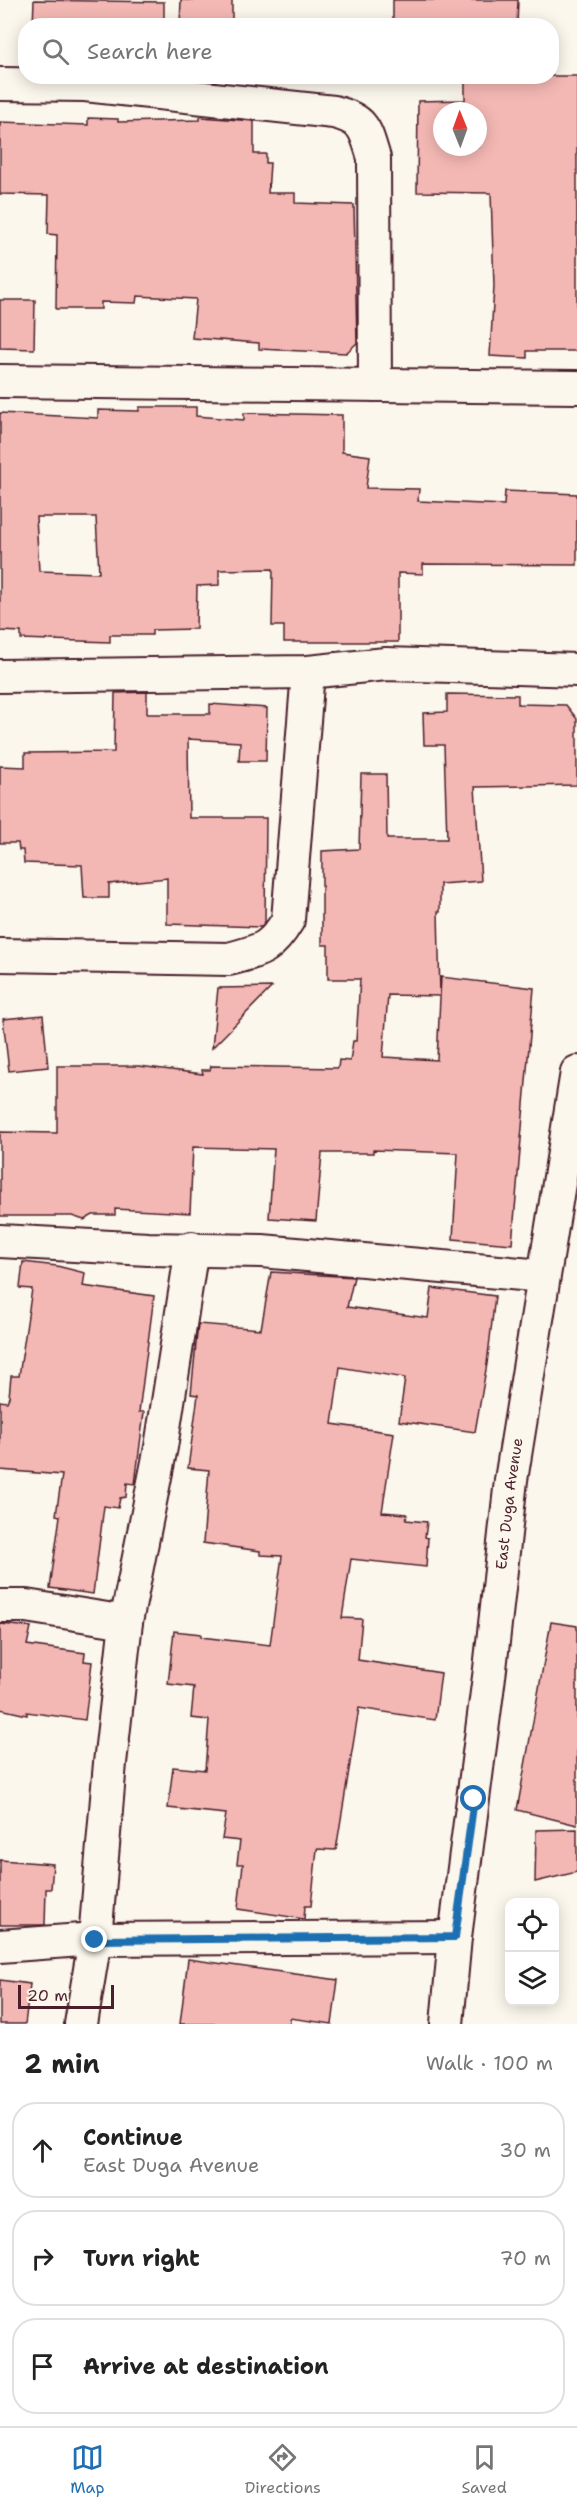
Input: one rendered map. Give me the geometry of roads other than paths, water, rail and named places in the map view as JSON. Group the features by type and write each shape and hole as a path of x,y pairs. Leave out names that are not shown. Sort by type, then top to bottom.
{"street":[{"path":"0,84 85,85 334,112 355,117 366,133 374,158 375,385"},
{"path":"0,381 577,387"},
{"path":"0,676 308,672 386,664 577,670"},
{"path":"0,955 229,958 258,951 276,941 288,920 308,672"},
{"name":"East Duga Avenue","path":"447,2024 455,1937 490,1669 511,1480 543,1276 574,1120 577,1072"},
{"path":"0,1241 147,1249 262,1251 543,1276"},
{"path":"81,2024 95,1940 110,1763 126,1622 161,1447 192,1248"},
{"path":"0,1606 26,1606 126,1622"},
{"path":"0,1946 95,1940 455,1937"}]}
